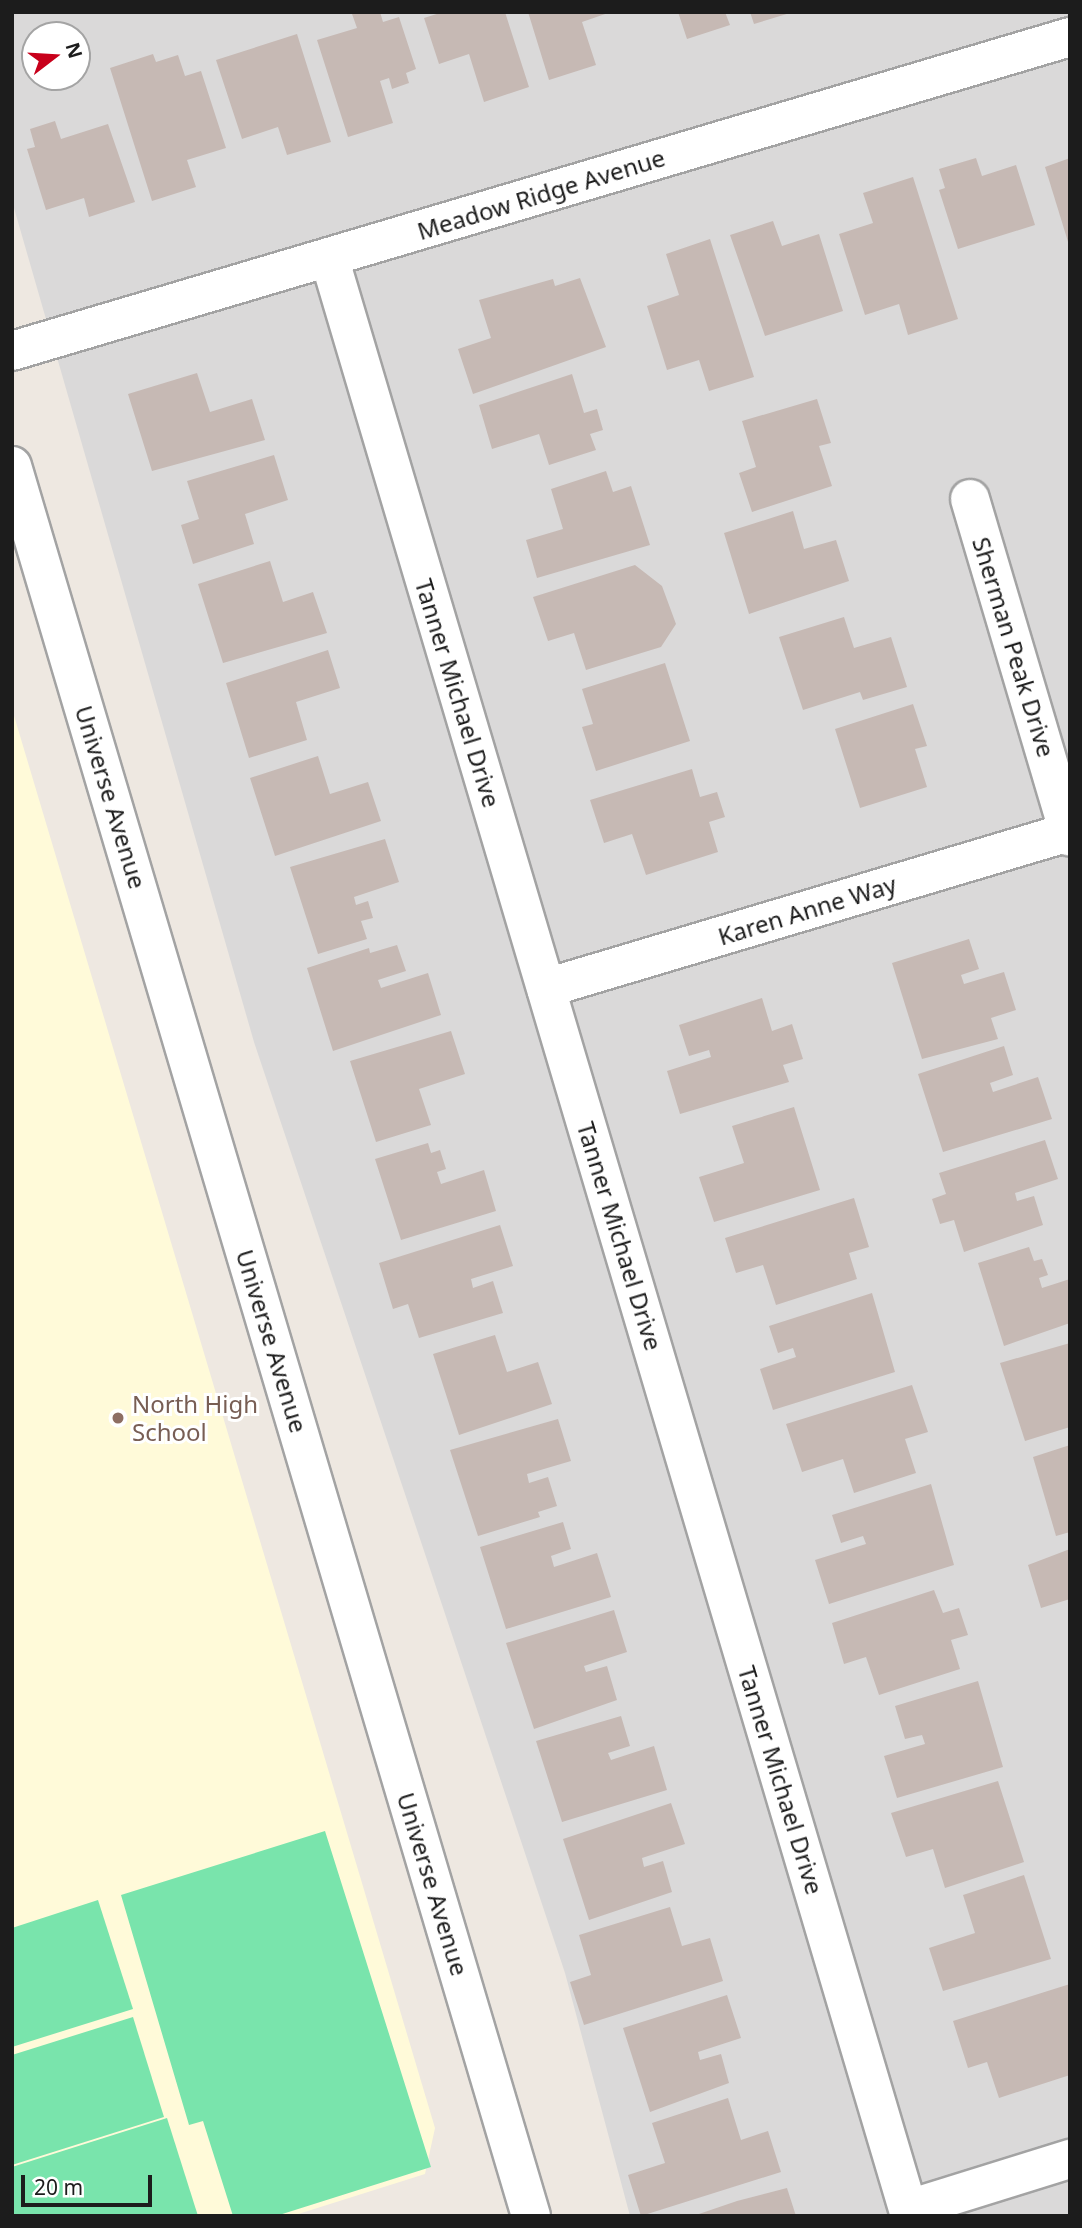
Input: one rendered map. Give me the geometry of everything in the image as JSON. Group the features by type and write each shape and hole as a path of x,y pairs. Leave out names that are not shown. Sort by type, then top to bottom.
{"street":[{"name":"Meadow Ridge Avenue","path":"12,351 1070,37"},
{"name":"Tanner Michael Drive","path":"329,257 910,2213"},
{"name":"Universe Avenue","path":"12,466 531,2216"},
{"name":"Sherman Peak Drive","path":"970,499 1069,834"},
{"name":"Karen Anne Way","path":"546,988 1069,834"},
{"path":"910,2213 1070,2159"}],"shaded area":[{"path":"12,12 1070,12 1070,2216 630,2216 565,1973 254,1042 12,201"},
{"name":"North High School","path":"12,709 435,2128 425,2174 292,2216 12,2216"}],"green space":[{"path":"325,1831 431,2167 276,2216 233,2216 203,2121 189,2125 121,1895"},
{"path":"98,1900 133,2009 12,2047 12,1928"},
{"path":"133,2017 164,2117 12,2165 12,2055"},
{"path":"167,2118 198,2216 12,2216 12,2167"}],"building":[{"path":"380,12 383,22 399,17 416,69 406,73 409,83 392,89 389,78 380,81 393,123 348,137 317,40 357,28 352,14"},
{"path":"443,12 505,12 529,87 484,102 469,54 439,64 424,18"},
{"path":"528,12 611,12 582,22 596,65 549,80"},
{"path":"678,12 725,12 730,25 687,39"},
{"path":"750,12 790,12 790,13 754,24"},
{"path":"297,34 331,142 287,155 278,127 242,139 216,60"},
{"path":"153,54 156,62 178,55 185,76 201,71 226,148 187,160 196,187 152,201 110,68"},
{"path":"55,121 61,139 108,124 135,202 89,217 84,198 46,210 27,149 35,147 30,129"},
{"path":"976,158 982,176 1016,165 1035,225 958,249 939,190 945,188 939,169"},
{"path":"1070,158 1070,245 1069,245 1045,167"},
{"path":"913,177 958,319 908,335 899,304 865,315 839,234 873,223 863,193"},
{"path":"773,221 782,246 819,234 843,311 765,336 730,235"},
{"path":"710,239 754,377 709,391 699,360 667,370 647,306 679,295 666,254"},
{"path":"580,278 606,347 473,394 458,349 491,338 479,300 553,279 555,286"},
{"path":"197,373 210,412 252,399 265,440 152,471 128,394"},
{"path":"572,374 584,413 597,409 603,430 590,434 596,450 549,465 539,434 492,449 479,405"},
{"path":"817,399 831,443 819,446 832,486 752,512 739,473 756,467 742,421"},
{"path":"274,455 288,500 245,514 254,544 193,564 181,525 199,519 187,481"},
{"path":"606,471 613,492 631,486 650,545 537,578 526,540 563,529 551,489"},
{"path":"793,511 804,549 836,540 849,581 749,614 724,533"},
{"path":"270,561 283,602 313,592 327,633 223,663 198,584"},
{"path":"635,565 662,586 676,624 661,647 586,670 574,633 548,641 533,597"},
{"path":"844,617 854,648 891,637 907,687 863,700 860,692 803,710 779,637"},
{"path":"328,650 340,688 296,702 307,740 249,758 226,683"},
{"path":"665,663 690,741 596,771 582,727 593,724 582,689"},
{"path":"913,704 927,746 915,749 927,787 860,808 835,729"},
{"path":"318,756 330,794 368,782 381,821 275,856 250,778"},
{"path":"692,769 700,797 717,792 725,817 709,822 718,852 646,875 632,834 604,843 590,800"},
{"path":"385,839 399,882 354,897 356,905 368,901 373,918 361,921 367,939 318,954 290,867"},
{"path":"969,939 979,969 961,975 964,984 1004,972 1016,1010 991,1018 998,1039 922,1059 892,963"},
{"path":"397,945 406,971 378,980 381,988 428,973 441,1015 333,1051 307,968 369,948 370,953"},
{"path":"762,998 772,1031 792,1024 803,1059 783,1065 789,1082 680,1114 667,1071 711,1057 709,1050 689,1056 679,1025"},
{"path":"451,1031 465,1074 419,1089 431,1125 376,1142 350,1061"},
{"path":"1004,1046 1013,1075 990,1083 993,1092 1038,1077 1052,1119 943,1152 918,1074"},
{"path":"794,1107 820,1190 714,1222 699,1177 744,1163 732,1126"},
{"path":"1045,1140 1058,1179 1015,1193 1017,1201 1034,1196 1043,1225 964,1252 954,1220 940,1224 932,1199 946,1194 939,1173"},
{"path":"428,1143 431,1153 440,1150 446,1169 437,1172 441,1184 484,1170 496,1211 401,1240 375,1159"},
{"path":"854,1198 869,1247 849,1253 857,1279 776,1305 763,1265 736,1273 725,1238"},
{"path":"500,1225 513,1266 471,1279 473,1288 493,1281 503,1313 419,1338 408,1304 393,1309 379,1263"},
{"path":"1029,1247 1034,1261 1042,1259 1048,1275 1039,1278 1042,1288 1070,1279 1070,1323 1004,1346 978,1263"},
{"path":"872,1293 895,1372 773,1410 760,1369 796,1357 793,1348 778,1353 769,1326"},
{"path":"495,1335 507,1372 538,1362 552,1404 459,1435 433,1354"},
{"path":"1070,1343 1070,1427 1025,1441 1000,1363"},
{"path":"912,1385 928,1432 905,1439 916,1473 854,1493 843,1459 802,1472 786,1424"},
{"path":"558,1419 571,1461 527,1474 529,1483 548,1477 557,1506 538,1512 540,1517 478,1536 450,1450"},
{"path":"1070,1445 1070,1532 1056,1536 1033,1457"},
{"path":"931,1484 954,1565 829,1604 815,1560 866,1544 863,1536 841,1543 832,1515"},
{"path":"563,1522 571,1549 551,1556 554,1567 597,1553 611,1597 506,1629 480,1547"},
{"path":"1070,1549 1070,1599 1041,1608 1028,1565"},
{"path":"934,1590 943,1613 959,1608 968,1635 951,1640 960,1669 879,1695 866,1657 844,1664 832,1623"},
{"path":"614,1610 627,1652 584,1666 586,1672 607,1666 617,1700 534,1729 506,1643"},
{"path":"978,1681 1003,1767 897,1798 884,1756 925,1744 922,1735 905,1739 895,1706"},
{"path":"621,1716 630,1746 608,1753 611,1760 654,1746 667,1790 562,1822 536,1741"},
{"path":"998,1781 1024,1862 945,1888 933,1849 906,1857 891,1813"},
{"path":"671,1803 685,1844 642,1858 644,1867 663,1861 672,1892 589,1920 563,1839"},
{"path":"1024,1875 1051,1959 943,1991 929,1948 975,1933 963,1895"},
{"path":"670,1907 682,1946 710,1938 723,1981 584,2025 570,1982 591,1975 579,1935"},
{"path":"1070,1984 1070,2075 999,2098 987,2062 968,2068 953,2021"},
{"path":"727,1995 741,2038 698,2052 700,2060 721,2054 729,2083 650,2112 623,2028"},
{"path":"728,2098 741,2140 768,2131 781,2172 641,2216 628,2175 665,2163 652,2123"},
{"path":"787,2188 796,2216 693,2216 737,2201"}],"place":[{"name":"North High School","path":"118,1418"}]}
